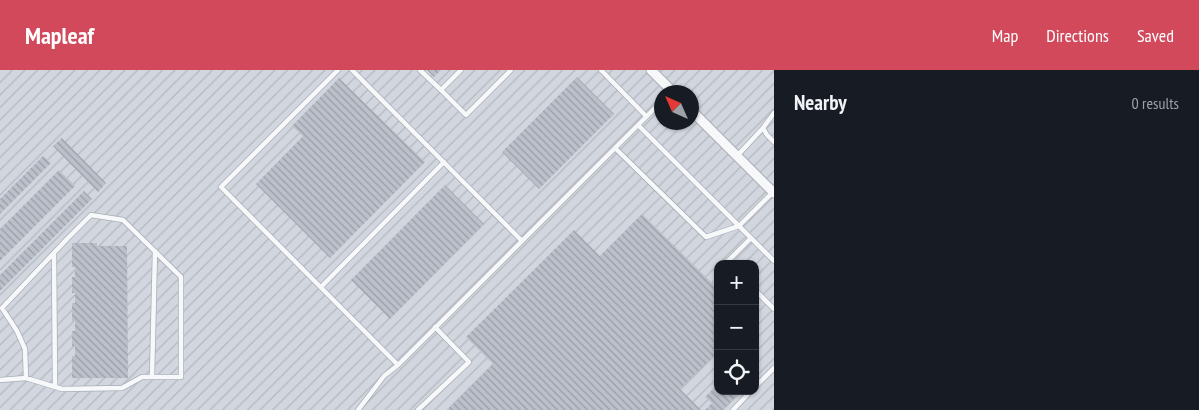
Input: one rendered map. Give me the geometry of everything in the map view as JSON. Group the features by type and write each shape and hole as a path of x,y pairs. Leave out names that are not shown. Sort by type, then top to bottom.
{"street":[{"path":"651,70 665,85"},
{"path":"699,118 774,192"}],"lane":[{"path":"338,70 221,187 398,365"},
{"path":"352,70 522,241"},
{"path":"420,70 466,115 511,70"},
{"path":"441,90 461,70"},
{"path":"600,70 646,116"},
{"path":"358,410 384,376 398,365 654,108"},
{"path":"737,156 774,113"},
{"path":"638,125 774,261"},
{"path":"763,128 774,142"},
{"path":"615,148 706,237 739,226 774,192"},
{"path":"321,287 444,162"},
{"path":"0,380 26,378 62,388 122,388 142,377 181,377 181,277 123,220 91,215 2,308 17,331 25,349 26,378"},
{"path":"729,260 751,238"},
{"path":"152,377 155,251"},
{"path":"54,252 55,386"},
{"path":"759,294 774,309"},
{"path":"418,410 469,362 435,327"},
{"path":"759,383 774,368"},
{"path":"733,410 747,395"}],"shaded area":[{"path":"0,70 774,70 774,410 0,410"}],"building":[{"path":"427,70 441,70 434,77"},
{"path":"577,77 614,114 539,189 502,152"},
{"path":"339,78 425,162 330,258 256,184 303,136 292,126"},
{"path":"62,138 106,183 98,192 53,146"},
{"path":"43,156 51,163 0,214 0,199"},
{"path":"59,170 75,186 0,261 0,229"},
{"path":"445,185 484,224 390,319 351,280"},
{"path":"84,191 92,199 0,291 0,275"},
{"path":"642,214 714,285 714,356 680,389 701,410 447,410 493,364 466,337 574,230 600,256"},
{"path":"72,243 97,243 97,246 127,246 128,378 72,378 72,356 75,356 75,346 72,346 72,331 75,331 75,321 72,321 72,303 75,303 75,293 72,293 72,277 75,277 75,267 72,267"},
{"path":"714,388 714,395 737,395 723,410 705,410 712,403 705,397"}]}
